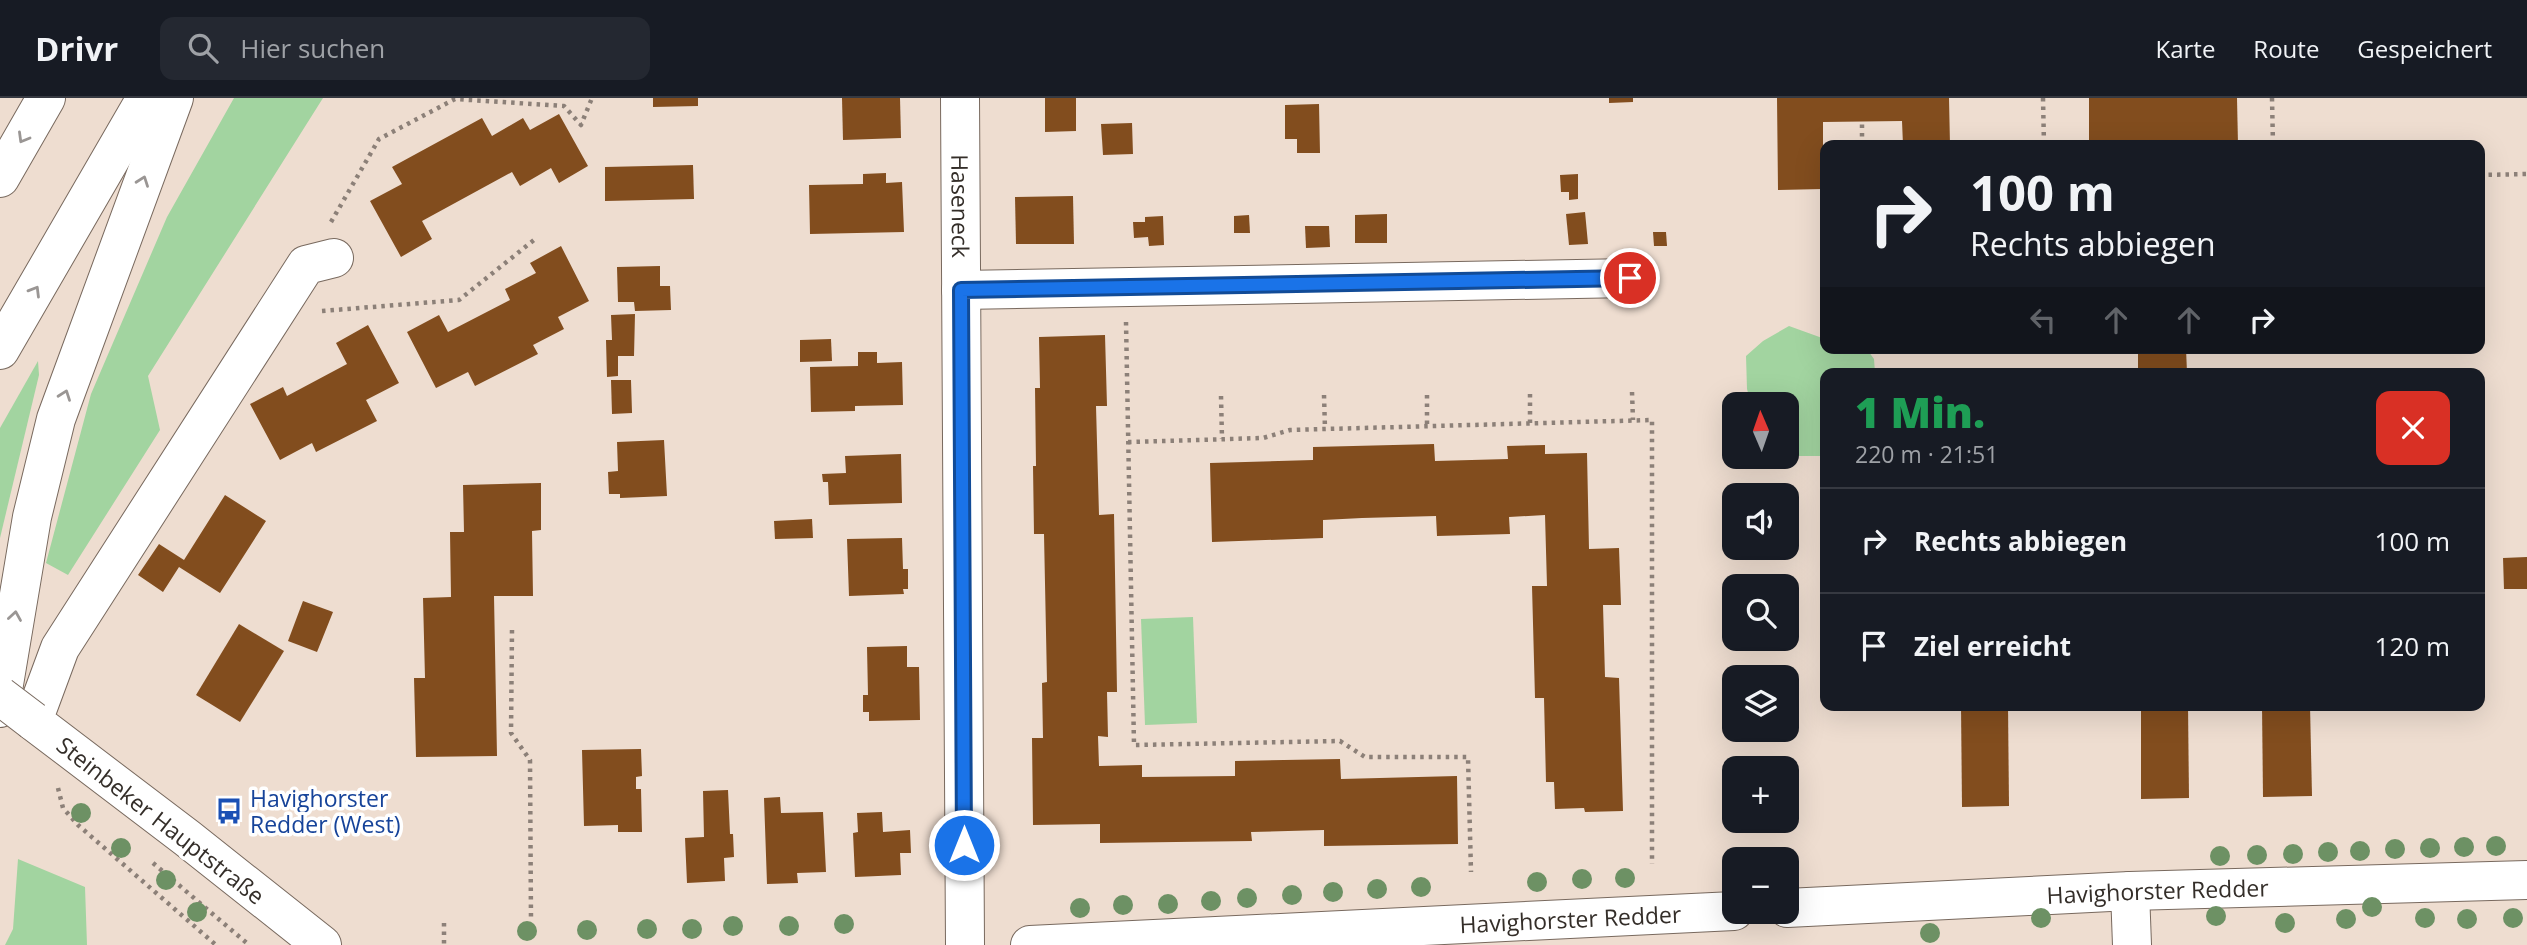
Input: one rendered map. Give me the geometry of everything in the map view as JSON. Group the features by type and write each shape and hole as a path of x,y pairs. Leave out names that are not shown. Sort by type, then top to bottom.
{"main road":[{"path":"0,178 46,98"},
{"path":"0,349 146,98"},
{"path":"16,715 32,517 56,419 174,98"},
{"name":"Haseneck","path":"960,98 965,945"},
{"path":"16,715 274,315 320,262"},
{"path":"961,290 1630,278"},
{"name":"Steinbeker Hauptstraße","path":"0,696 16,715 187,838 322,945"},
{"name":"Havighorster Redder","path":"1799,907 2130,891 2527,880"},
{"path":"2130,891 2132,945"},
{"name":"Havighorster Redder","path":"1030,945 1321,938 1722,912"}],"path":[{"path":"320,262 379,139 455,99 564,106 582,125 592,98"},
{"path":"2043,98 2044,140"},
{"path":"2272,98 2273,140"},
{"path":"1862,121 1862,140"},
{"path":"2485,175 2527,174"},
{"path":"274,315 459,300 534,240"},
{"path":"1113,322 1126,322 1134,745 1340,741 1365,757 1468,757 1471,872"},
{"path":"1632,392 1633,420"},
{"path":"1530,394 1530,423"},
{"path":"1324,395 1325,429"},
{"path":"1427,395 1427,426"},
{"path":"1222,396 1222,439"},
{"path":"1128,442 1263,438 1290,430 1653,420 1652,864"},
{"path":"512,630 511,733 530,760 531,921"},
{"path":"57,781 63,808 78,825 216,945"},
{"path":"444,923 444,945"}],"green space":[{"path":"234,98 323,98 148,376 160,430 68,575 46,563 91,394 167,217"},
{"path":"1789,326 1820,337 1820,354 1870,354 1875,368 1820,368 1820,456 1799,456 1799,392 1748,392 1746,356 1763,341"},
{"path":"38,361 39,375 0,538 0,428"},
{"path":"1193,617 1197,723 1145,725 1141,619"},
{"path":"18,859 85,887 87,945 5,945 13,929"}],"building":[{"path":"653,98 698,98 698,106 653,107"},
{"path":"842,98 900,98 901,138 843,140"},
{"path":"1045,98 1076,98 1076,131 1045,132"},
{"path":"1609,98 1633,98 1633,102 1609,103"},
{"path":"1777,98 1949,98 1950,140 1903,140 1902,121 1823,122 1823,140 1820,140 1820,189 1778,190"},
{"path":"2089,98 2237,98 2238,140 2089,140"},
{"path":"1319,104 1320,153 1297,153 1297,139 1285,139 1285,105"},
{"path":"559,114 588,166 559,183 551,168 520,186 512,172 422,221 432,239 401,257 370,201 402,184 392,167 482,118 492,136 523,118 530,130"},
{"path":"1132,123 1133,154 1103,155 1101,124"},
{"path":"693,165 694,199 605,201 605,167"},
{"path":"886,173 886,183 902,182 904,232 810,234 809,185 863,184 863,174"},
{"path":"1578,174 1578,199 1569,200 1569,192 1561,192 1560,175"},
{"path":"1073,196 1074,244 1016,244 1015,197"},
{"path":"1585,212 1588,244 1569,245 1566,214"},
{"path":"1387,214 1387,243 1355,243 1355,215"},
{"path":"1249,215 1250,233 1234,233 1234,216"},
{"path":"1163,216 1164,245 1149,246 1148,237 1134,238 1133,222 1145,222 1145,217"},
{"path":"1305,226 1329,226 1330,247 1306,248"},
{"path":"1653,232 1666,232 1667,246 1654,246"},
{"path":"561,246 589,301 558,317 564,329 533,345 538,354 475,386 468,372 436,388 407,332 439,315 448,332 510,300 505,289 536,273 530,263"},
{"path":"660,266 660,286 670,286 671,310 635,311 634,302 618,302 617,267"},
{"path":"635,314 634,356 618,356 618,376 607,377 606,340 612,340 611,315"},
{"path":"368,325 399,383 366,400 377,421 316,452 312,443 280,460 250,404 283,387 287,396 347,364 336,343"},
{"path":"1105,335 1107,406 1096,406 1099,515 1114,514 1117,692 1107,692 1108,737 1098,736 1099,766 1142,765 1142,777 1235,776 1235,761 1340,759 1341,779 1457,776 1458,844 1324,846 1324,830 1251,832 1252,841 1100,843 1100,824 1033,825 1032,738 1043,738 1042,683 1047,682 1044,534 1034,534 1033,466 1036,466 1035,388 1040,388 1039,337"},
{"path":"831,339 832,361 800,362 800,340"},
{"path":"858,352 877,352 877,363 902,362 903,405 855,406 855,411 811,412 810,367 858,366"},
{"path":"2138,354 2186,354 2187,368 2138,368"},
{"path":"611,380 631,380 632,413 612,414"},
{"path":"664,440 667,496 620,498 620,494 609,494 608,472 618,471 617,442"},
{"path":"1434,444 1435,461 1508,459 1507,446 1545,445 1545,454 1587,453 1589,549 1619,548 1621,605 1603,605 1605,677 1619,678 1623,811 1585,812 1584,808 1555,809 1554,782 1546,782 1544,698 1535,698 1532,586 1547,586 1545,515 1509,517 1510,534 1437,536 1436,516 1323,520 1323,538 1212,542 1210,463 1313,460 1313,447"},
{"path":"901,454 902,503 829,505 828,482 823,482 822,474 846,473 845,456"},
{"path":"541,483 541,530 532,531 533,596 494,596 497,756 416,757 414,678 425,678 423,598 451,597 450,532 464,532 463,485"},
{"path":"225,495 266,521 220,593 179,567 163,592 138,575 159,544 184,560"},
{"path":"812,519 813,538 775,539 774,521"},
{"path":"902,538 903,569 908,569 908,589 903,589 904,594 849,596 847,539"},
{"path":"2527,557 2527,589 2504,589 2503,558"},
{"path":"303,601 333,612 317,652 288,641"},
{"path":"239,624 284,651 240,722 196,695"},
{"path":"907,646 907,667 919,667 920,720 869,721 869,712 863,712 863,695 868,695 867,647"},
{"path":"1961,711 2008,711 2009,806 1962,807"},
{"path":"2141,711 2188,711 2189,798 2141,799"},
{"path":"2262,711 2310,711 2312,796 2263,797"},
{"path":"641,749 642,776 636,777 636,789 641,789 642,832 618,832 618,825 584,826 582,750"},
{"path":"728,790 734,857 724,858 725,881 687,883 685,838 704,837 703,791"},
{"path":"780,797 781,813 823,812 826,872 797,873 798,883 767,884 764,798"},
{"path":"882,812 883,832 910,830 911,853 900,853 901,875 855,877 853,833 858,832 857,813"}],"place":[{"name":"Havighorster Redder (West)","path":"229,811"}],"route":[{"path":"964,845 961,290 1630,278"}]}
